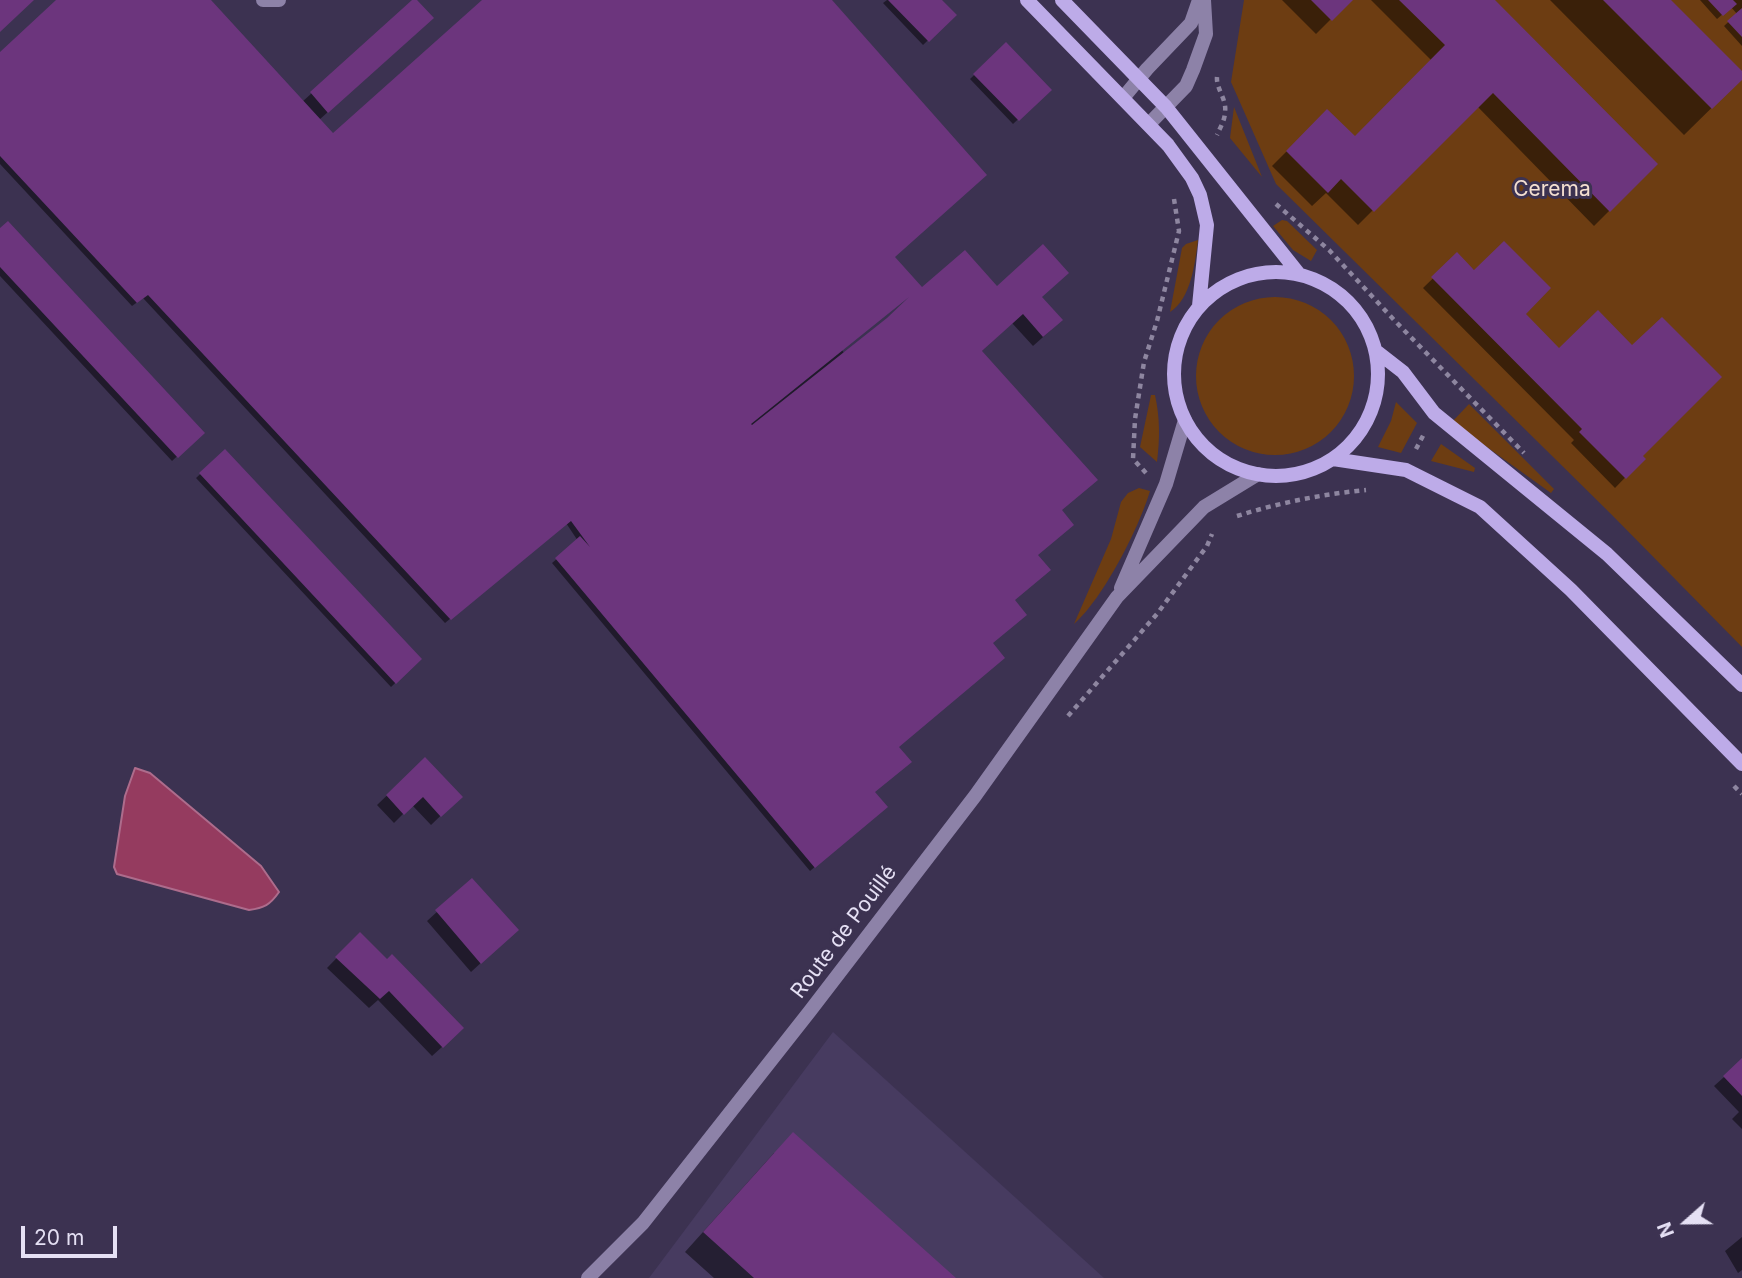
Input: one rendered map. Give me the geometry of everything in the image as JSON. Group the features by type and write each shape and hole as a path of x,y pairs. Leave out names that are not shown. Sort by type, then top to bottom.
{"main road":[{"path":"1027,0 1149,124 1192,178 1207,225 1199,306"},
{"path":"1062,0 1166,107 1299,274"},
{"path":"1272,271 1299,274 1326,284 1349,302 1366,325 1376,351 1378,382 1371,412 1355,438 1333,459 1310,470 1284,476 1258,474 1228,464 1203,446 1185,420 1175,391 1174,361 1183,332 1199,306 1220,288 1245,276 1272,271"},
{"path":"1376,351 1403,372 1434,413 1607,554 1742,685"},
{"path":"1333,459 1406,470 1480,507 1571,590 1742,764"}],"street":[{"path":"263,0 279,0"},
{"path":"1123,98 1191,23 1201,0"},
{"path":"1149,124 1186,86 1206,34 1201,0"},
{"name":"Route de Pouillé","path":"1117,597 1166,484 1185,420"},
{"name":"Route de Pouillé","path":"588,1278 643,1223 810,1011 975,796 1117,597 1204,507 1258,474"}],"path":[{"path":"1216,82 1226,112 1216,140"},
{"path":"1267,196 1329,250 1461,389"},
{"path":"1153,478 1133,459 1135,419 1144,362 1179,231"},
{"path":"1228,520 1259,509 1340,492 1368,489"},
{"path":"1068,716 1157,614 1207,546 1218,523"},
{"path":"1733,784 1742,794"}],"shaded area":[{"path":"135,768 150,773 261,866 279,892 273,900 263,907 249,910 117,874 114,867 125,796"},
{"path":"833,1032 1104,1278 649,1278"}],"green space":[{"name":"Cerema","path":"1244,0 1742,0 1742,647 1276,184 1231,82"},
{"path":"1234,107 1262,177 1230,138"},
{"path":"1282,220 1287,221 1317,250 1311,261 1293,250 1273,226"},
{"path":"1198,240 1187,290 1170,312 1182,248"},
{"path":"1275,297 1305,303 1331,320 1348,346 1354,376 1348,406 1331,432 1305,449 1275,455 1245,449 1219,432 1202,406 1196,376 1202,346 1219,320 1245,303"},
{"path":"1151,395 1155,395 1159,420 1157,462 1140,447"},
{"path":"1396,402 1417,423 1401,453 1378,447 1391,421"},
{"path":"1469,404 1554,489 1551,493 1452,422"},
{"path":"1441,444 1475,468 1474,472 1431,461"},
{"path":"1139,488 1150,491 1129,543 1097,598 1074,624 1111,539 1121,502 1128,493"}],"building":[{"path":"0,0 34,0 0,32"},
{"path":"56,0 211,0 333,133 482,0 832,0 987,175 895,257 922,287 965,250 997,286 1043,244 1069,273 1042,297 1063,320 1043,337 1023,314 982,351 1098,480 1062,510 1074,525 1038,555 1051,570 1015,600 1027,615 993,643 1005,658 899,747 912,762 875,792 888,807 815,868 555,558 580,536 590,547 571,521 451,620 148,295 137,303 0,156 0,52","holes":["909,297 887,318 752,425 751,424"]},
{"path":"412,0 417,0 434,18 328,113 310,92"},
{"path":"888,0 942,0 957,15 929,42"},
{"path":"1311,0 1353,0 1332,21"},
{"path":"1399,0 1495,0 1658,164 1610,212 1493,93 1374,212 1341,179 1328,193 1286,151 1327,109 1355,136 1445,45"},
{"path":"1603,0 1671,0 1742,71 1742,80 1712,109"},
{"path":"1708,0 1733,0 1737,4 1723,16"},
{"path":"1742,8 1742,37 1727,21"},
{"path":"1006,42 1052,90 1019,121 973,74"},
{"path":"8,221 205,433 178,458 0,267 0,228"},
{"path":"1504,241 1551,288 1526,314 1559,348 1598,310 1632,345 1662,317 1722,377 1643,456 1646,459 1626,479 1579,432 1582,429 1431,277 1457,252 1474,270"},
{"path":"225,449 422,659 396,684 199,473"},
{"path":"425,757 463,797 441,817 423,797 404,815 386,795"},
{"path":"472,878 519,930 481,964 435,910"},
{"path":"360,932 387,959 392,954 464,1028 443,1048 389,991 380,999 335,957"},
{"path":"1742,1058 1742,1096 1723,1076"},
{"path":"793,1132 956,1278 754,1278 703,1232"}]}
